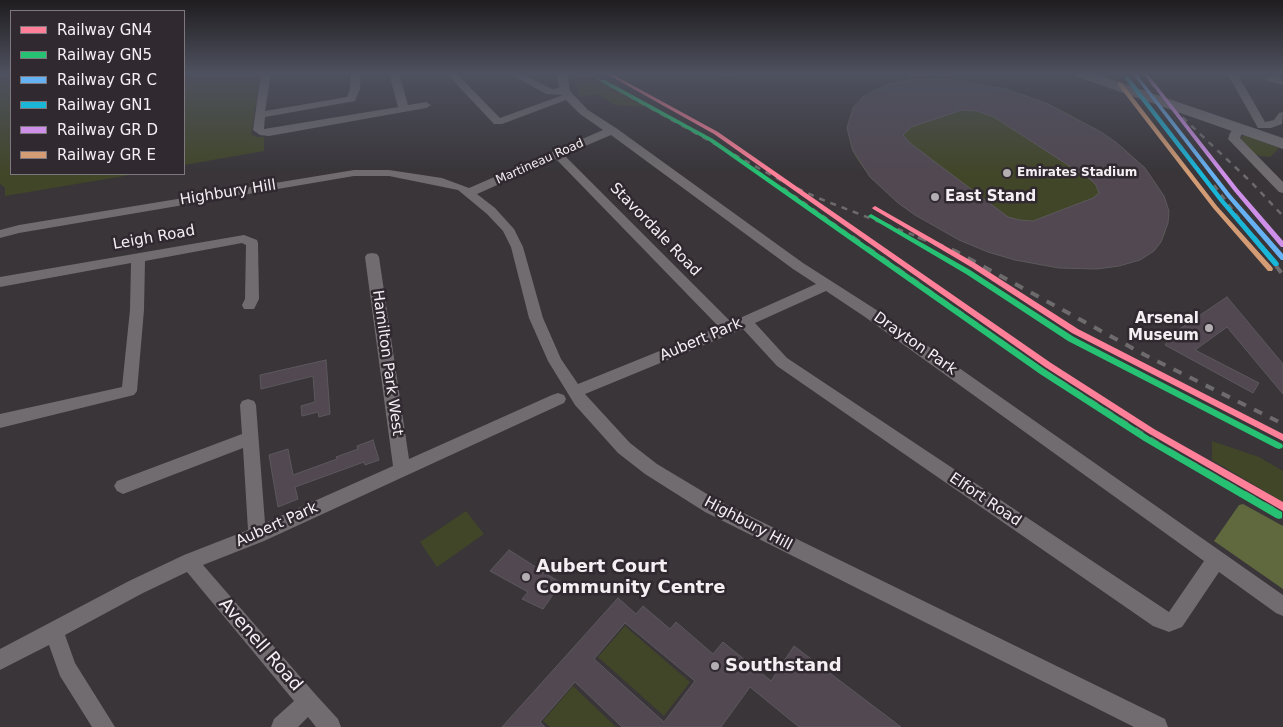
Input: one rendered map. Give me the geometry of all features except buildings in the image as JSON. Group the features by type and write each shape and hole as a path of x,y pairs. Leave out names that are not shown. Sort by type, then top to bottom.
{"main road":[{"path":"1176,107 1239,129 1259,130 1283,144"}],"street":[{"path":"261,107 259,131 269,132 412,107"},
{"path":"260,115 306,107"},
{"path":"484,107 498,122 534,107"},
{"name":"Drayton Park","path":"577,107 612,130 798,266 870,313 1283,606"},
{"path":"1248,107 1259,130 1278,122 1283,116"},
{"path":"1239,129 1234,135 1234,139 1283,189"},
{"name":"Martineau Road","path":"463,190 557,154 612,130"},
{"name":"Stavordale Road","path":"557,154 729,329"},
{"name":"Highbury Hill","path":"0,234 19,228 354,173 398,174 442,182 463,190 492,211 508,229 517,247 536,318 555,361 575,392 624,448 651,469 711,506 1157,727"},
{"name":"Leigh Road","path":"0,282 237,239 248,240 252,246 252,299 249,305"},
{"name":"Hamilton Park West","path":"372,257 402,469"},
{"path":"0,420 129,391 137,310 138,258"},
{"name":"Aubert Park","path":"575,392 729,329 827,285"},
{"name":"Elfort Road","path":"745,322 782,362 1160,619 1169,622 1175,620 1216,560"},
{"name":"Aubert Park","path":"0,660 136,587 191,561 258,534 558,400"},
{"path":"248,405 258,534"},
{"path":"124,486 250,438"},
{"name":"Avenell Road","path":"191,561 195,570 330,727"},
{"path":"54,631 67,669 104,727"},
{"path":"282,727 309,702"}],"green space":[{"path":"0,107 10,107 10,175 130,175 5,196 5,188 0,184"},
{"path":"185,107 255,107 251,134 256,137 264,137 264,151 185,165"},
{"name":"Emirates Stadium","path":"854,107 1054,107 1066,112 1117,143 1145,168 1164,196 1169,214 1165,234 1161,242 1140,260 1119,266 1097,269 1059,268 1015,260 959,240 898,203 870,177 856,158 850,144 847,128"},
{"path":"1243,136 1279,148 1270,157 1260,156 1254,153 1242,140 1241,137"},
{"path":"1212,441 1259,457 1283,471 1283,502 1212,460"},
{"path":"1243,504 1283,526 1283,589 1214,541 1239,505"},
{"path":"466,511 484,534 437,567 420,542"},
{"path":"625,626 690,682 664,716 598,657"},
{"path":"573,686 616,727 550,727 543,721"}],"railway":[{"path":"648,107 780,180 818,198 921,238"},
{"path":"1173,107 1252,183 1283,216"},
{"path":"1214,185 1254,238"},
{"path":"783,188 854,238"},
{"path":"852,237 1042,370 1170,451"},
{"path":"918,237 955,251 1145,355 1283,424"},
{"path":"1254,237 1283,275"},
{"path":"1168,450 1283,515"}],"rail line":[{"name":"GN5","path":"650,107 711,140 1043,372 1147,439 1279,515"},
{"name":"GN4","path":"669,107 716,133 1048,365 1151,431 1283,507"},
{"name":"GN1","path":"1149,107 1222,201 1276,264"},
{"name":"GN4","path":"875,208 973,265 1075,331 1283,438"},
{"name":"GN5","path":"871,216 968,272 1071,339 1279,446"}],"transit line":[{"path":"1138,107 1215,207 1270,269"},
{"path":"1160,107 1229,196 1283,258"},
{"path":"1171,107 1236,190 1283,245"}],"place":[{"name":"Emirates Stadium","path":"1007,173"},
{"name":"East Stand","path":"935,197"},
{"name":"Arsenal Museum","path":"1209,328"},
{"name":"Aubert Court Community Centre","path":"526,577"},
{"name":"Southstand","path":"715,666"}]}
